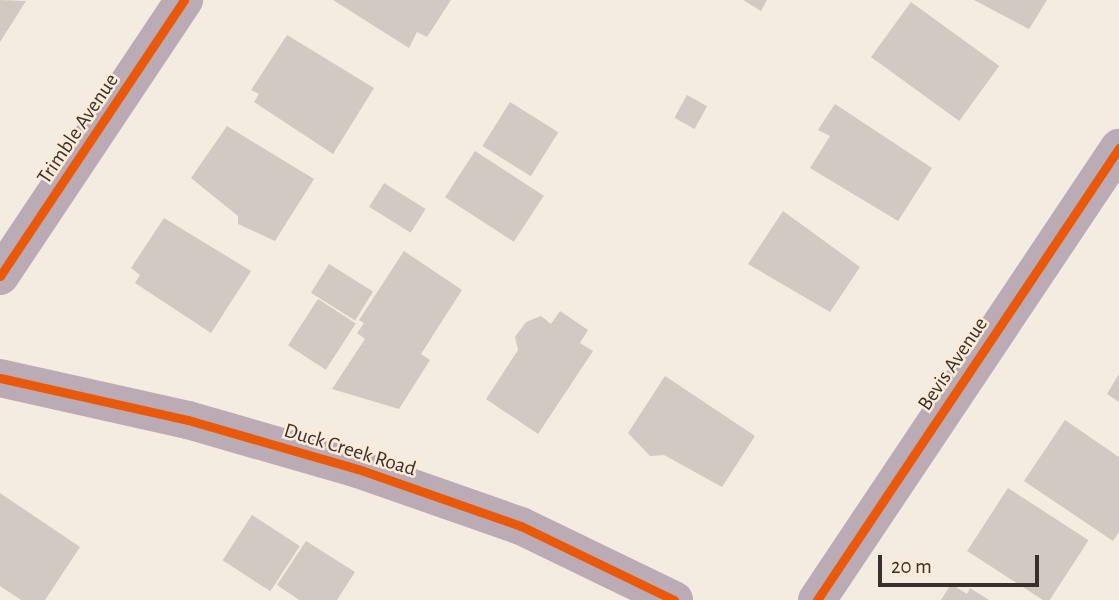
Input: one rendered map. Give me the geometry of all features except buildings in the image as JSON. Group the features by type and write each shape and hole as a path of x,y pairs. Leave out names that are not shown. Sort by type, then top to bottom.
{"street":[{"name":"Trimble Avenue","path":"0,276 184,0"},
{"name":"Bevis Avenue","path":"817,600 1119,148"},
{"name":"Duck Creek Road","path":"0,378 188,420 358,469 533,530 674,600"}],"cycle path":[{"path":"0,276 184,0"},
{"path":"817,600 1119,148"},
{"path":"0,378 188,420 358,469 521,526 674,600"}]}
